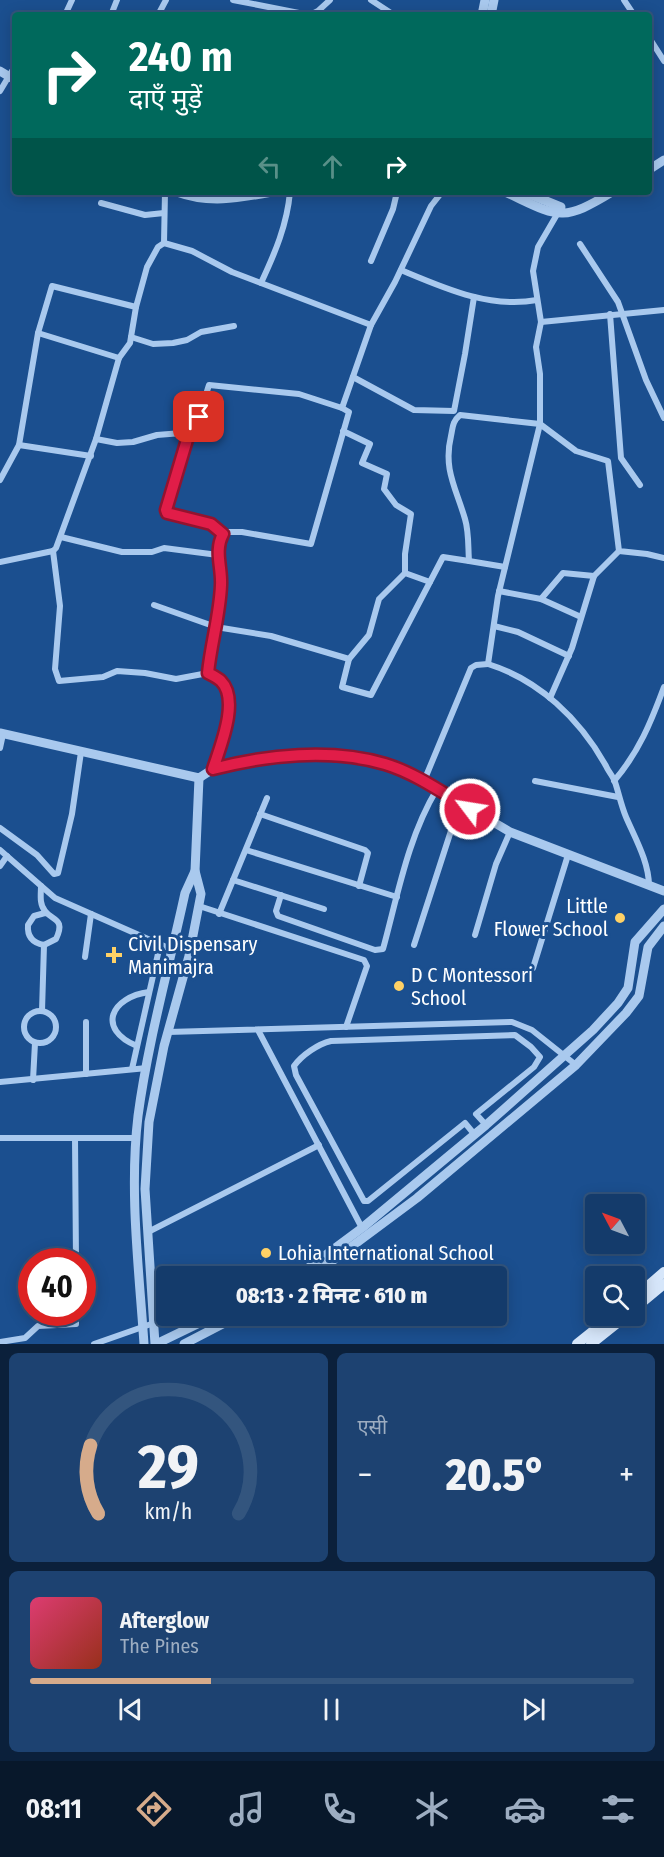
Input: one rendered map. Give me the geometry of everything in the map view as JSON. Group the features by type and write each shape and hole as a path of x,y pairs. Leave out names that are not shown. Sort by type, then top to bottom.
{"main road":[{"path":"645,1288 664,1272"},
{"path":"645,1300 664,1284"},
{"path":"577,1344 600,1326"},
{"path":"591,1344 614,1326"}],"street":[{"path":"233,0 295,12"},
{"path":"316,12 330,0"},
{"path":"371,0 389,12"},
{"path":"652,42 664,61"},
{"path":"0,64 12,74"},
{"path":"0,91 12,76"},
{"path":"164,243 165,195"},
{"path":"184,195 216,200 251,195"},
{"path":"261,283 275,253 288,214 290,195"},
{"path":"370,261 397,195"},
{"path":"342,408 371,325 401,270 431,206 440,195"},
{"path":"514,195 559,211 575,212 606,195"},
{"path":"530,195 559,211"},
{"path":"101,203 145,215 164,213"},
{"path":"488,664 505,567 540,424 540,375 536,347 541,322 533,271 538,247 559,211"},
{"path":"213,769 228,717 228,693 221,681 208,673 176,679 146,673 117,671 103,677 59,681 55,669 60,606 53,551 61,537 91,456 119,357 130,343 136,307 147,267 158,247 164,243 192,251 232,272 371,325"},
{"path":"580,244 618,302 646,380 664,418"},
{"path":"401,270 474,297 500,302 523,303 537,300"},
{"path":"0,480 19,445 38,333 52,286 136,307"},
{"path":"353,377 414,410 454,411 474,297"},
{"path":"541,322 664,310"},
{"path":"610,314 621,458 640,485"},
{"path":"131,337 153,345 173,343 187,340 201,332 234,326"},
{"path":"38,333 119,357"},
{"path":"96,439 117,443 133,442 157,435 194,432 208,385 299,394 342,408 349,412 311,544 242,532 223,534 211,524 167,513 189,433"},
{"path":"469,561 466,521 450,476 447,450 455,419 460,416 540,424 576,451 608,461 619,551"},
{"path":"343,431 370,444 362,463 387,474 384,489 396,505 411,514 405,554 405,573 379,599 369,635 349,659 342,687 371,695 443,557 505,567"},
{"path":"19,445 91,456"},
{"path":"208,673 222,584 218,555 223,534"},
{"path":"61,537 122,552 152,552 164,548 218,555"},
{"path":"0,562 53,551"},
{"path":"619,551 664,558"},
{"path":"550,698 569,656 594,576 619,551"},
{"path":"405,573 430,582"},
{"path":"541,600 563,573 594,576"},
{"path":"500,591 541,600 581,617"},
{"path":"154,605 216,627 271,636 349,659"},
{"path":"494,626 518,632 569,656"},
{"path":"424,781 471,668 488,664 509,671 529,682 550,698 594,744 614,781 618,797 646,867 649,886"},
{"path":"614,781 635,755 664,687"},
{"path":"0,748 1,734 199,778 213,769 279,756 346,756 386,764 424,781 510,832 664,891"},
{"path":"0,828 37,855 54,873 58,873 72,814 81,752"},
{"path":"193,1326 156,1344 145,1189 149,1122 168,1032 189,956 201,894 195,871 199,778"},
{"path":"535,781 618,797"},
{"path":"281,896 276,911 278,916 380,950 383,949 412,840 423,811 437,789"},
{"path":"219,914 267,798"},
{"path":"414,945 460,803"},
{"path":"260,814 365,850 368,853 359,886"},
{"path":"475,935 496,864 510,832"},
{"path":"0,850 55,898 189,956"},
{"path":"246,850 397,897"},
{"path":"532,968 568,855"},
{"path":"0,866 7,856"},
{"path":"144,1344 134,1182 138,1116 185,893 195,871"},
{"path":"233,880 324,909"},
{"path":"41,886 40,897 45,913 57,920 59,926 56,939 44,945 29,937 28,925 34,916 45,913"},
{"path":"199,906 364,960 367,966 346,1027"},
{"path":"320,1266 566,1055 618,1003 628,988 635,942 664,909"},
{"path":"85,957 91,914"},
{"path":"322,1266 417,1198 576,1065 626,1013 639,996 648,947 664,926"},
{"path":"42,1011 44,945"},
{"path":"132,1070 160,945"},
{"path":"137,1046 116,1032 112,1024 112,1017 122,1002 135,995 149,992"},
{"path":"42,1011 54,1020 56,1030 46,1042 35,1042 27,1036 25,1021 32,1013 42,1011"},
{"path":"86,1022 86,1074"},
{"path":"168,1032 512,1022 532,1030 576,1065"},
{"path":"258,1030 362,1228"},
{"path":"517,1035 539,1054 538,1062 465,1123 368,1201 364,1201 296,1075 294,1066 322,1043 330,1041 517,1035"},
{"path":"33,1080 35,1042"},
{"path":"0,1082 160,1067"},
{"path":"476,1114 486,1125"},
{"path":"465,1123 475,1135"},
{"path":"0,1138 137,1138"},
{"path":"75,1138 75,1248"},
{"path":"148,1232 319,1145"},
{"path":"94,1344 154,1323"},
{"path":"0,1342 25,1338 38,1326"},
{"path":"184,1344 219,1326"}],"place":[{"name":"Little Flower School","path":"620,918"},
{"name":"Civil Dispensary Manimajra","path":"114,955"},
{"name":"D C Montessori School","path":"399,986"},
{"name":"Lohia International School","path":"266,1253"}],"route":[{"path":"199,417 194,432 189,433 166,510 167,513 211,524 223,534 218,558 222,584 208,673 221,681 228,693 228,717 213,769 279,756 346,756 386,764 424,781 470,809"}]}
